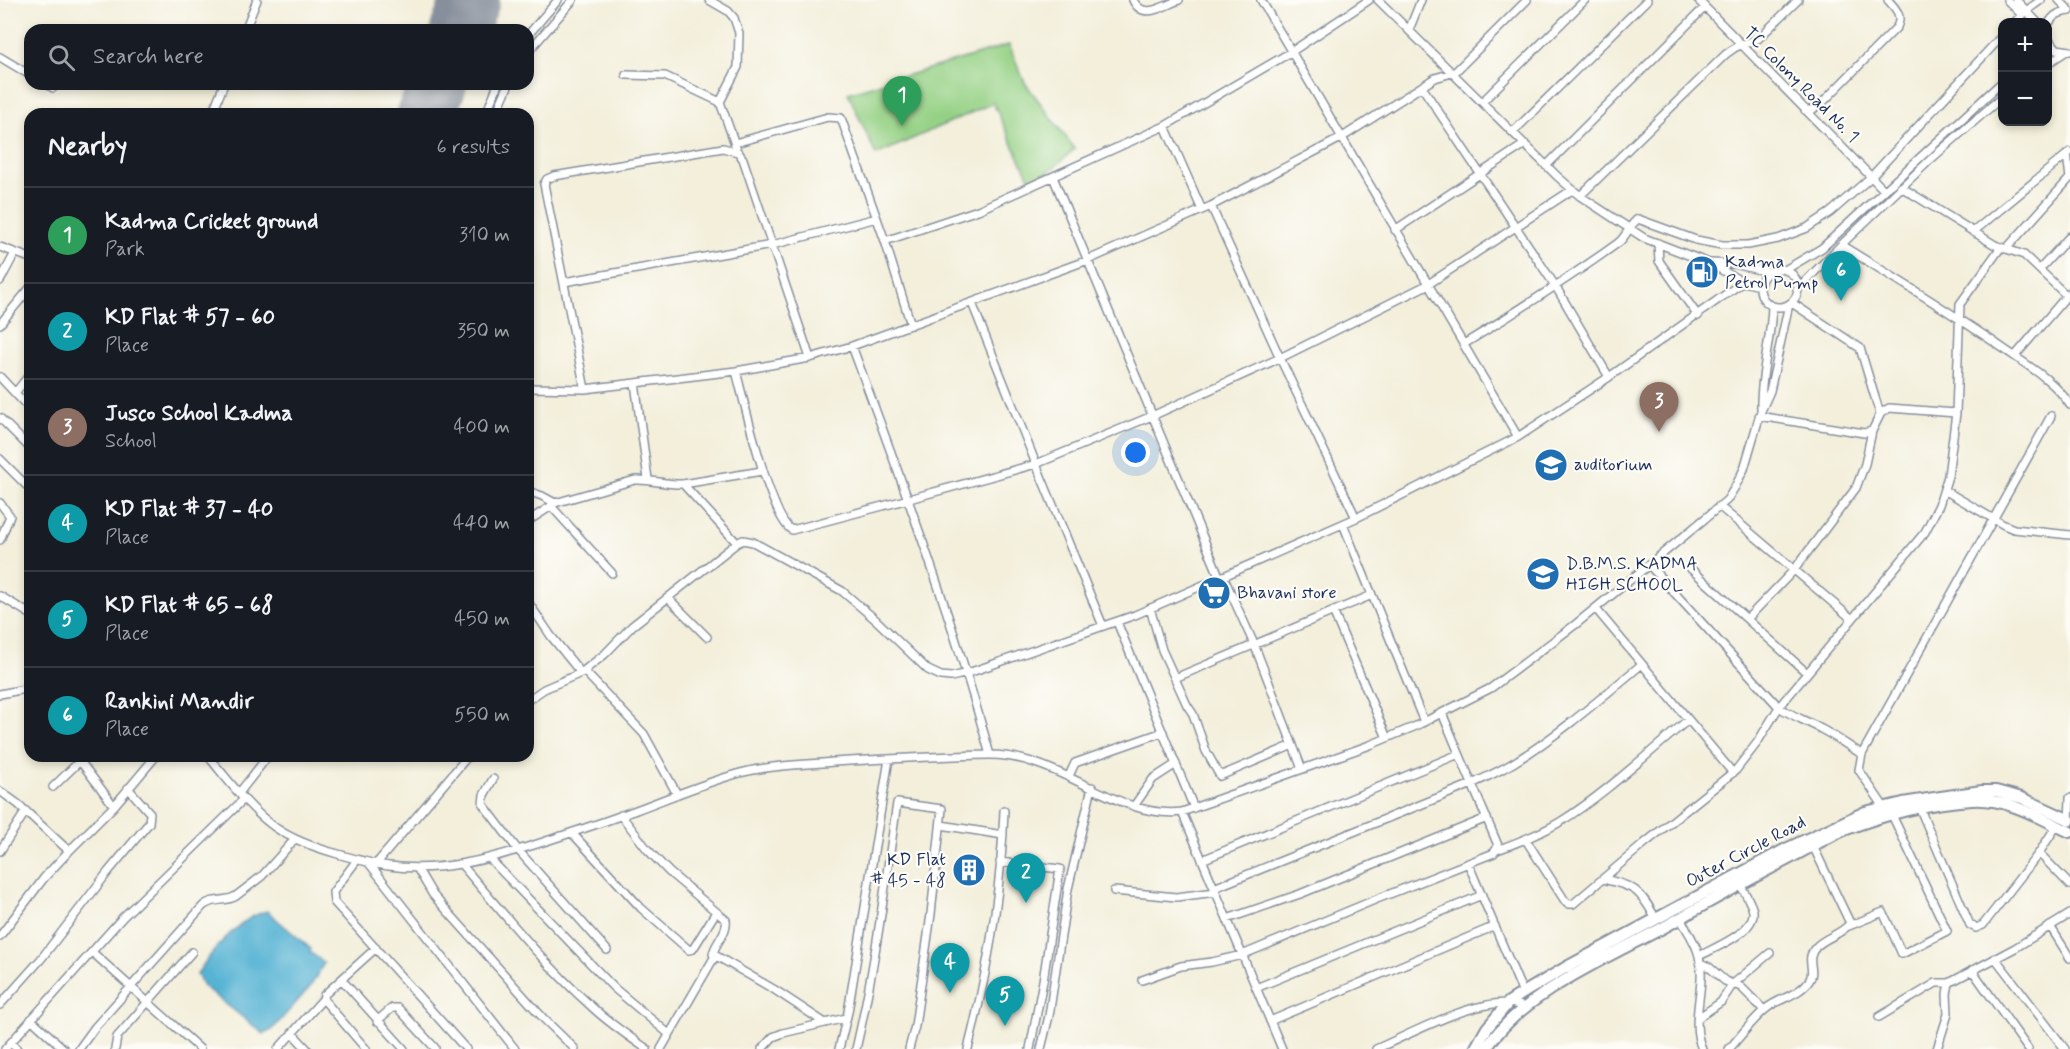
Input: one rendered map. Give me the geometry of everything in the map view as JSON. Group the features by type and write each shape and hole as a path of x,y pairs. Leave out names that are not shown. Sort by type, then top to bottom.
{"main road":[{"name":"Outer Circle Road","path":"1486,1049 1495,1034 1510,1018 1595,964 1740,884 1843,831 1888,811 1952,795 1996,791 2022,798 2067,825"},
{"name":"Outer Circle Road","path":"1475,1049 1487,1028 1509,1002 1523,993 1656,919 1832,826 1865,812 1920,808 1970,800 2002,801 2067,825"}],"street":[{"path":"247,24 257,0"},
{"path":"534,28 558,0"},
{"path":"534,45 573,0"},
{"path":"709,0 728,11 734,18 739,33 738,67 720,102 721,108 738,152 743,159 810,358"},
{"path":"1133,0 1138,9 1143,12 1179,0"},
{"path":"1261,0 1518,437"},
{"path":"885,242 978,210 1166,126 1291,52 1369,0"},
{"path":"1378,0 1483,101 1546,166 1580,196 1629,229 1709,263 1743,282 1760,286"},
{"path":"1409,30 1421,0"},
{"path":"534,388 585,389 736,371 810,358 852,346 1088,260 1211,206 1341,138 1442,75 1452,73 1527,0"},
{"path":"1483,101 1585,0"},
{"path":"1513,132 1647,0"},
{"name":"TC Colony Road No. 1","path":"1698,0 1884,190"},
{"path":"1580,196 1726,54 1758,39 1798,0"},
{"path":"1805,110 1812,110 1822,103 1897,27 1899,16 1896,8 1888,0"},
{"path":"2007,0 2031,18"},
{"path":"2016,0 2024,13"},
{"path":"2019,18 2041,0"},
{"path":"2059,0 2070,11"},
{"path":"1546,166 1705,8"},
{"path":"2052,18 2061,12 2070,11"},
{"path":"1464,344 1556,287 1621,241 1635,220 1642,219 1670,232 1722,245 1778,239 1807,228 1831,212 1871,177 1998,40"},
{"path":"2052,45 2067,51"},
{"path":"2052,60 2067,51"},
{"path":"0,69 3,60 24,72"},
{"path":"626,75 665,76 720,102"},
{"path":"1785,270 1822,248 1998,86"},
{"path":"1422,87 1556,287 1610,377"},
{"path":"214,108 222,90"},
{"path":"488,108 496,90"},
{"path":"499,108 506,90"},
{"path":"213,762 257,813 295,840 357,860 417,868 490,859 572,833 743,772 790,765 889,759 1010,756 1038,763 1142,810 1166,814 1194,808 1387,738 1491,688 1596,609 1727,500 1740,478 1760,414 1770,391 1791,304 1797,290 1901,188 1998,100"},
{"path":"735,143 828,117 841,118 877,218 911,325"},
{"path":"1166,126 1202,210"},
{"path":"1395,230 1525,144"},
{"path":"585,389 545,191 544,184 547,179 723,148 738,152"},
{"path":"1973,232 2069,153"},
{"path":"1526,840 1565,901 1569,904 1577,902 1645,843 1733,773 1757,742 1779,707 1925,532 1939,505 1948,476 1956,413 1959,310 1963,299 2003,248 2070,178 2069,153"},
{"path":"1053,177 1152,416 1222,577 1254,644 1302,769"},
{"path":"1901,188 1973,232 2003,248 2024,255 2068,294 2015,356"},
{"path":"736,371 762,471 783,523 792,530 1036,464 1152,416 1280,358 1427,285 1572,190"},
{"path":"1211,206 1356,518"},
{"path":"564,282 772,246 877,218"},
{"path":"2040,269 2070,236"},
{"path":"1658,243 1659,261 1698,316"},
{"path":"1841,245 1959,317 2015,356 2063,394 2070,405"},
{"path":"0,248 24,256"},
{"path":"0,281 15,253"},
{"path":"1709,263 1734,264 1768,272"},
{"path":"1797,290 1797,282 1792,275 1785,270 1776,269 1768,272 1762,278 1760,286 1765,302 1781,307 1791,304 1860,348 1880,414"},
{"path":"534,695 583,672 605,654 632,626 743,540 753,542 842,591 928,670 941,676 951,677 968,673 1150,608 1356,518 1518,437 1610,377 1743,282"},
{"path":"0,324 24,295"},
{"path":"972,303 1103,626"},
{"path":"1760,414 1761,388 1771,337 1772,306"},
{"path":"852,346 909,500 968,673 990,755"},
{"path":"0,377 24,403"},
{"path":"15,393 24,382"},
{"path":"635,383 648,479"},
{"path":"1748,619 1794,570 1856,488 1865,464 1872,431 1884,410 1889,408 1956,413"},
{"path":"1760,414 1864,433 1872,431"},
{"path":"1729,1049 1764,1010 1795,993 1808,982 1812,975 1810,959 1813,951 1825,939 1849,926 1883,912 1902,954 1947,931 1888,811 1859,770 1862,754 2051,416"},
{"path":"0,418 24,442"},
{"path":"0,459 24,483"},
{"path":"534,517 553,505 635,480 648,479 683,484 762,471"},
{"path":"683,484 737,543"},
{"path":"1944,490 1992,520 2014,529 2070,535"},
{"path":"534,493 542,496 553,505 612,573"},
{"path":"0,503 10,516 0,540"},
{"path":"1719,506 1852,619"},
{"path":"1343,524 1424,722"},
{"path":"1649,565 1779,707 1793,717 1821,729 1862,754"},
{"path":"1691,569 1807,673"},
{"path":"1174,678 1372,595"},
{"path":"0,596 24,610"},
{"path":"668,598 707,637"},
{"path":"1150,608 1162,650 1193,714 1206,752 1220,776 1293,745"},
{"path":"1596,609 1733,773"},
{"path":"534,611 551,636 583,672 644,734 677,794"},
{"path":"1334,611 1387,738"},
{"path":"1117,621 1194,808"},
{"path":"1114,891 1176,897 1215,890 1472,784 1544,743 1642,664"},
{"path":"0,694 24,689"},
{"path":"1442,713 1487,818 1497,843 1497,850"},
{"path":"1142,980 1181,966 1242,955 1526,840 1560,822 1592,800 1688,720"},
{"path":"1069,776 1075,763 1163,732"},
{"path":"1202,860 1459,754"},
{"path":"839,1049 889,759"},
{"path":"53,787 78,762"},
{"path":"85,762 114,806"},
{"path":"0,936 44,878 114,806 151,762"},
{"path":"5,1049 123,917 242,796 264,762"},
{"path":"376,864 463,762"},
{"path":"1134,806 1153,779 1176,764"},
{"path":"493,779 484,795 483,804 518,850 607,950"},
{"path":"1041,1049 1049,1016 1068,889 1092,787"},
{"path":"0,1005 41,959 149,823 150,813 128,789"},
{"path":"0,791 69,851"},
{"path":"1920,808 1972,928 1976,928 1983,925 2039,853 2067,825 2070,798"},
{"path":"856,1049 868,996 897,803 942,809 922,978 909,1049"},
{"path":"968,1049 990,956 1004,811"},
{"path":"0,851 26,812"},
{"path":"1182,812 1282,1049"},
{"path":"621,815 647,849 669,872 726,920 727,924 713,952 715,956 661,1049"},
{"path":"1227,919 1300,894 1487,818"},
{"path":"941,825 1003,835"},
{"path":"572,833 641,908 689,950 693,949 716,912"},
{"path":"79,1049 95,1027 208,902 232,899 261,876 295,840"},
{"path":"1813,846 1849,920 1849,926"},
{"path":"2039,853 2070,885"},
{"path":"490,859 614,988 669,1034"},
{"path":"357,860 333,892 334,902 466,1049"},
{"path":"368,862 514,1049"},
{"path":"1000,862 1060,869 1044,981 1030,1049"},
{"path":"1468,863 1523,993"},
{"path":"461,864 504,915 592,1007 647,1049"},
{"path":"417,868 433,895 544,1019 575,1049"},
{"path":"1603,879 1624,884 1644,897 1656,919"},
{"path":"1699,959 1734,938 1751,919 1753,911 1740,884"},
{"path":"1256,988 1482,895"},
{"path":"1880,1017 1936,983 1949,983 2070,914"},
{"path":"1680,918 1699,959 1697,1030 1702,1049"},
{"path":"1270,1021 1495,926"},
{"path":"2050,926 2070,958"},
{"path":"278,1049 323,999 324,995 376,948"},
{"path":"92,952 200,1049"},
{"path":"115,1049 117,1037 192,952"},
{"path":"1698,1018 1725,999 1733,984 1770,953"},
{"path":"715,956 775,990 825,1023"},
{"path":"1995,958 2065,1049"},
{"path":"1699,959 1720,978 1746,990 1764,1010"},
{"path":"1972,970 2028,1049"},
{"path":"342,980 404,1049"},
{"path":"1937,1049 1948,1014 1949,983"},
{"path":"323,999 366,1049"},
{"path":"1376,1049 1462,1012 1509,1002 1525,1007"},
{"path":"377,1021 392,1008 398,1008 435,1048"},
{"path":"762,1049 773,1037 783,1033 846,1018"},
{"path":"32,1019 64,1049"},
{"path":"292,1033 307,1049"},
{"path":"11,1042 17,1049"}],"green space":[{"path":"1009,45 1025,83 1075,149 1033,186 993,103 876,155 848,93"}],"water":[{"path":"267,911 324,963 310,987 272,1030 264,1034 203,986 197,974 210,955 228,936 247,920"}],"runway":[{"path":"461,24 471,0"},
{"path":"428,108 436,90"}],"place":[{"name":"Kadma Cricket ground","path":"902,126"},
{"name":"Kadma Petrol Pump","path":"1702,272"},
{"name":"Rankini Mandir","path":"1841,301"},
{"name":"Jusco School Kadma","path":"1659,432"},
{"name":"auditorium","path":"1551,465"},
{"name":"D.B.M.S. KADMA HIGH SCHOOL","path":"1543,574"},
{"name":"Bhavani store","path":"1214,593"},
{"name":"KD Flat # 45 - 48","path":"969,870"},
{"name":"KD Flat # 57 - 60","path":"1026,903"},
{"name":"KD Flat # 37 - 40","path":"950,993"},
{"name":"KD Flat # 65 - 68","path":"1005,1026"}]}
